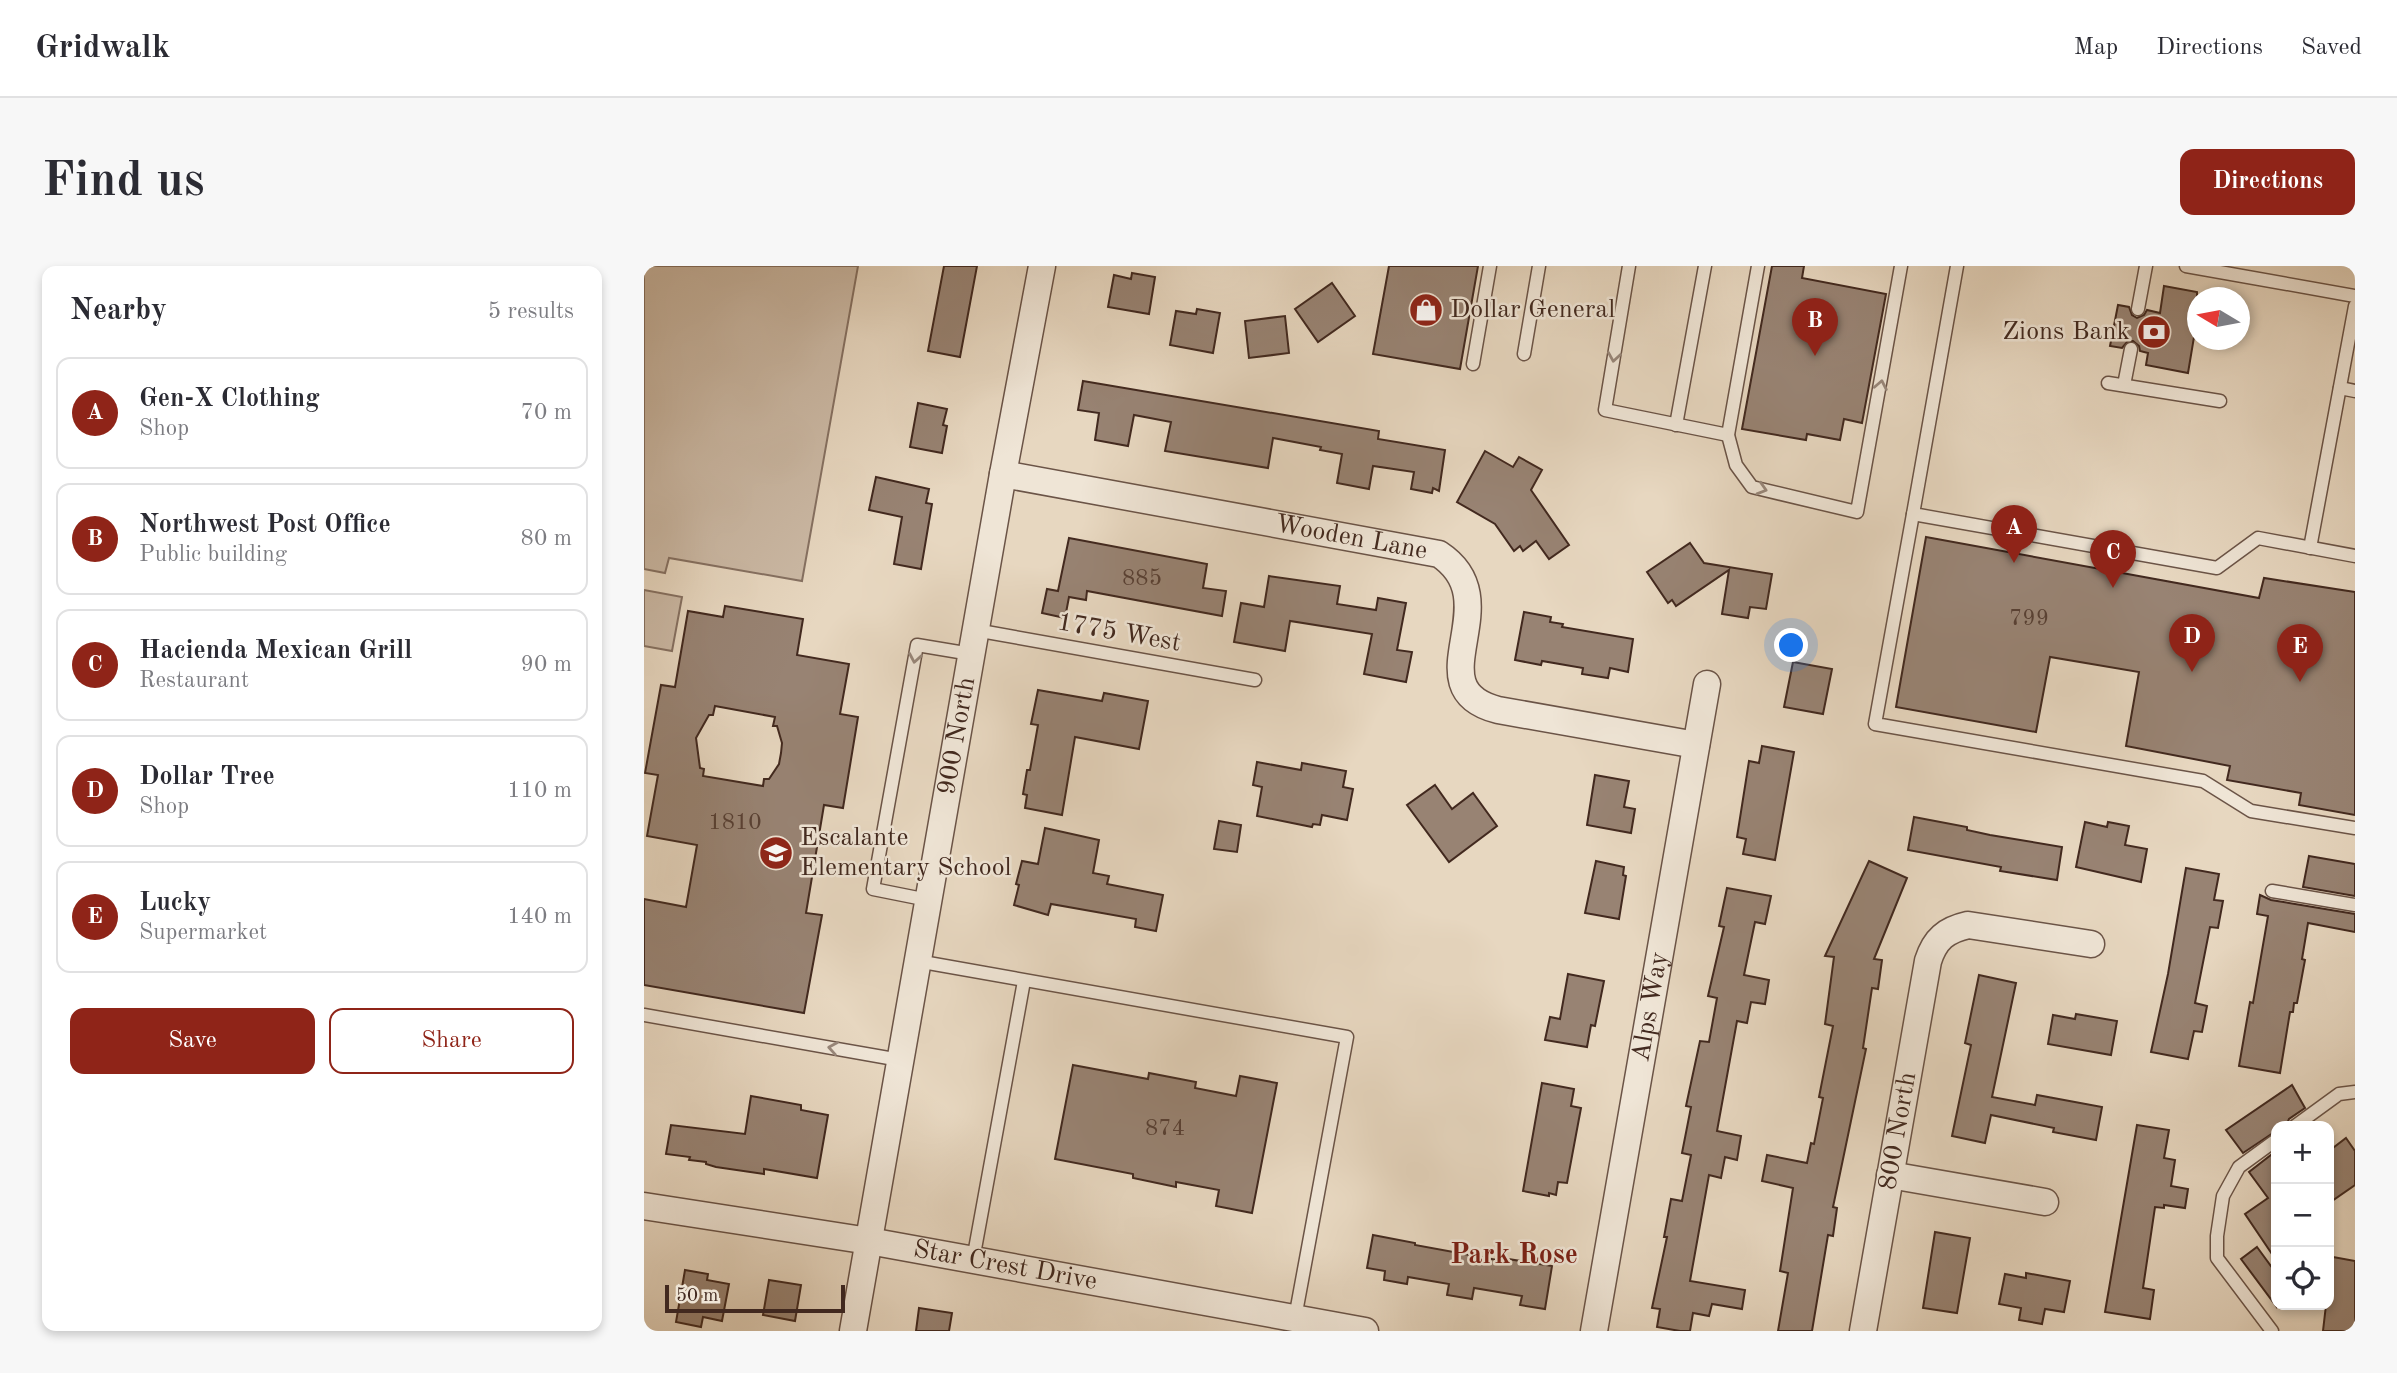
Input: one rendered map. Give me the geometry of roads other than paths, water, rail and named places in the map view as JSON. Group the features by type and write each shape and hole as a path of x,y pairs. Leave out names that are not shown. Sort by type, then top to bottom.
{"street":[{"name":"900 North","path":"853,1331 973,642 1042,266"},
{"name":"Wooden Lane","path":"1003,474 1439,554 1458,571 1468,596 1460,670 1468,692 1476,701 1498,710 1696,745"},
{"name":"Alps Way","path":"1594,1331 1707,684"},
{"name":"800 North","path":"1863,1331 1928,961 1936,942 1954,928 1975,925 2091,944"},
{"path":"1891,1175 2045,1202"},
{"name":"Star Crest Drive","path":"644,1206 869,1241 1365,1331"}],"lane":[{"path":"1473,364 1490,266"},
{"path":"1524,354 1539,266"},
{"path":"1629,266 1605,410 1728,435"},
{"path":"1676,425 1705,266"},
{"path":"1758,266 1728,435 1736,466 1752,487 1857,512 1901,266"},
{"path":"1956,266 1875,724 2203,781 2252,811 2355,828"},
{"path":"2138,309 2146,266"},
{"path":"2186,266 2355,296"},
{"path":"2311,548 2355,306"},
{"path":"2124,385 2131,349"},
{"path":"2108,383 2220,401"},
{"path":"2340,388 2355,391"},
{"path":"1913,514 2217,568 2258,538 2355,556"},
{"name":"1775 West","path":"928,900 873,889 917,645 973,642 1255,680"},
{"path":"2272,891 2355,905"},
{"path":"917,961 1347,1037 1295,1318"},
{"path":"973,1260 1024,981"},
{"path":"644,1015 900,1060"},
{"path":"2302,1121 2339,1094 2355,1091"},
{"path":"2271,1144 2239,1167 2223,1196 2217,1236 2217,1258 2272,1331"}],"place":[{"name":"Dollar General","path":"1426,310"},
{"name":"Zions Bank","path":"2154,332"},
{"name":"Northwest Post Office","path":"1815,356"},
{"name":"Gen-X Clothing","path":"2014,563"},
{"name":"Hacienda Mexican Grill","path":"2113,588"},
{"name":"Dollar Tree","path":"2192,672"},
{"name":"Lucky","path":"2300,682"},
{"name":"Escalante Elementary School","path":"776,853"}],"district":[{"name":"Park Rose","path":"1514,1256"}]}
